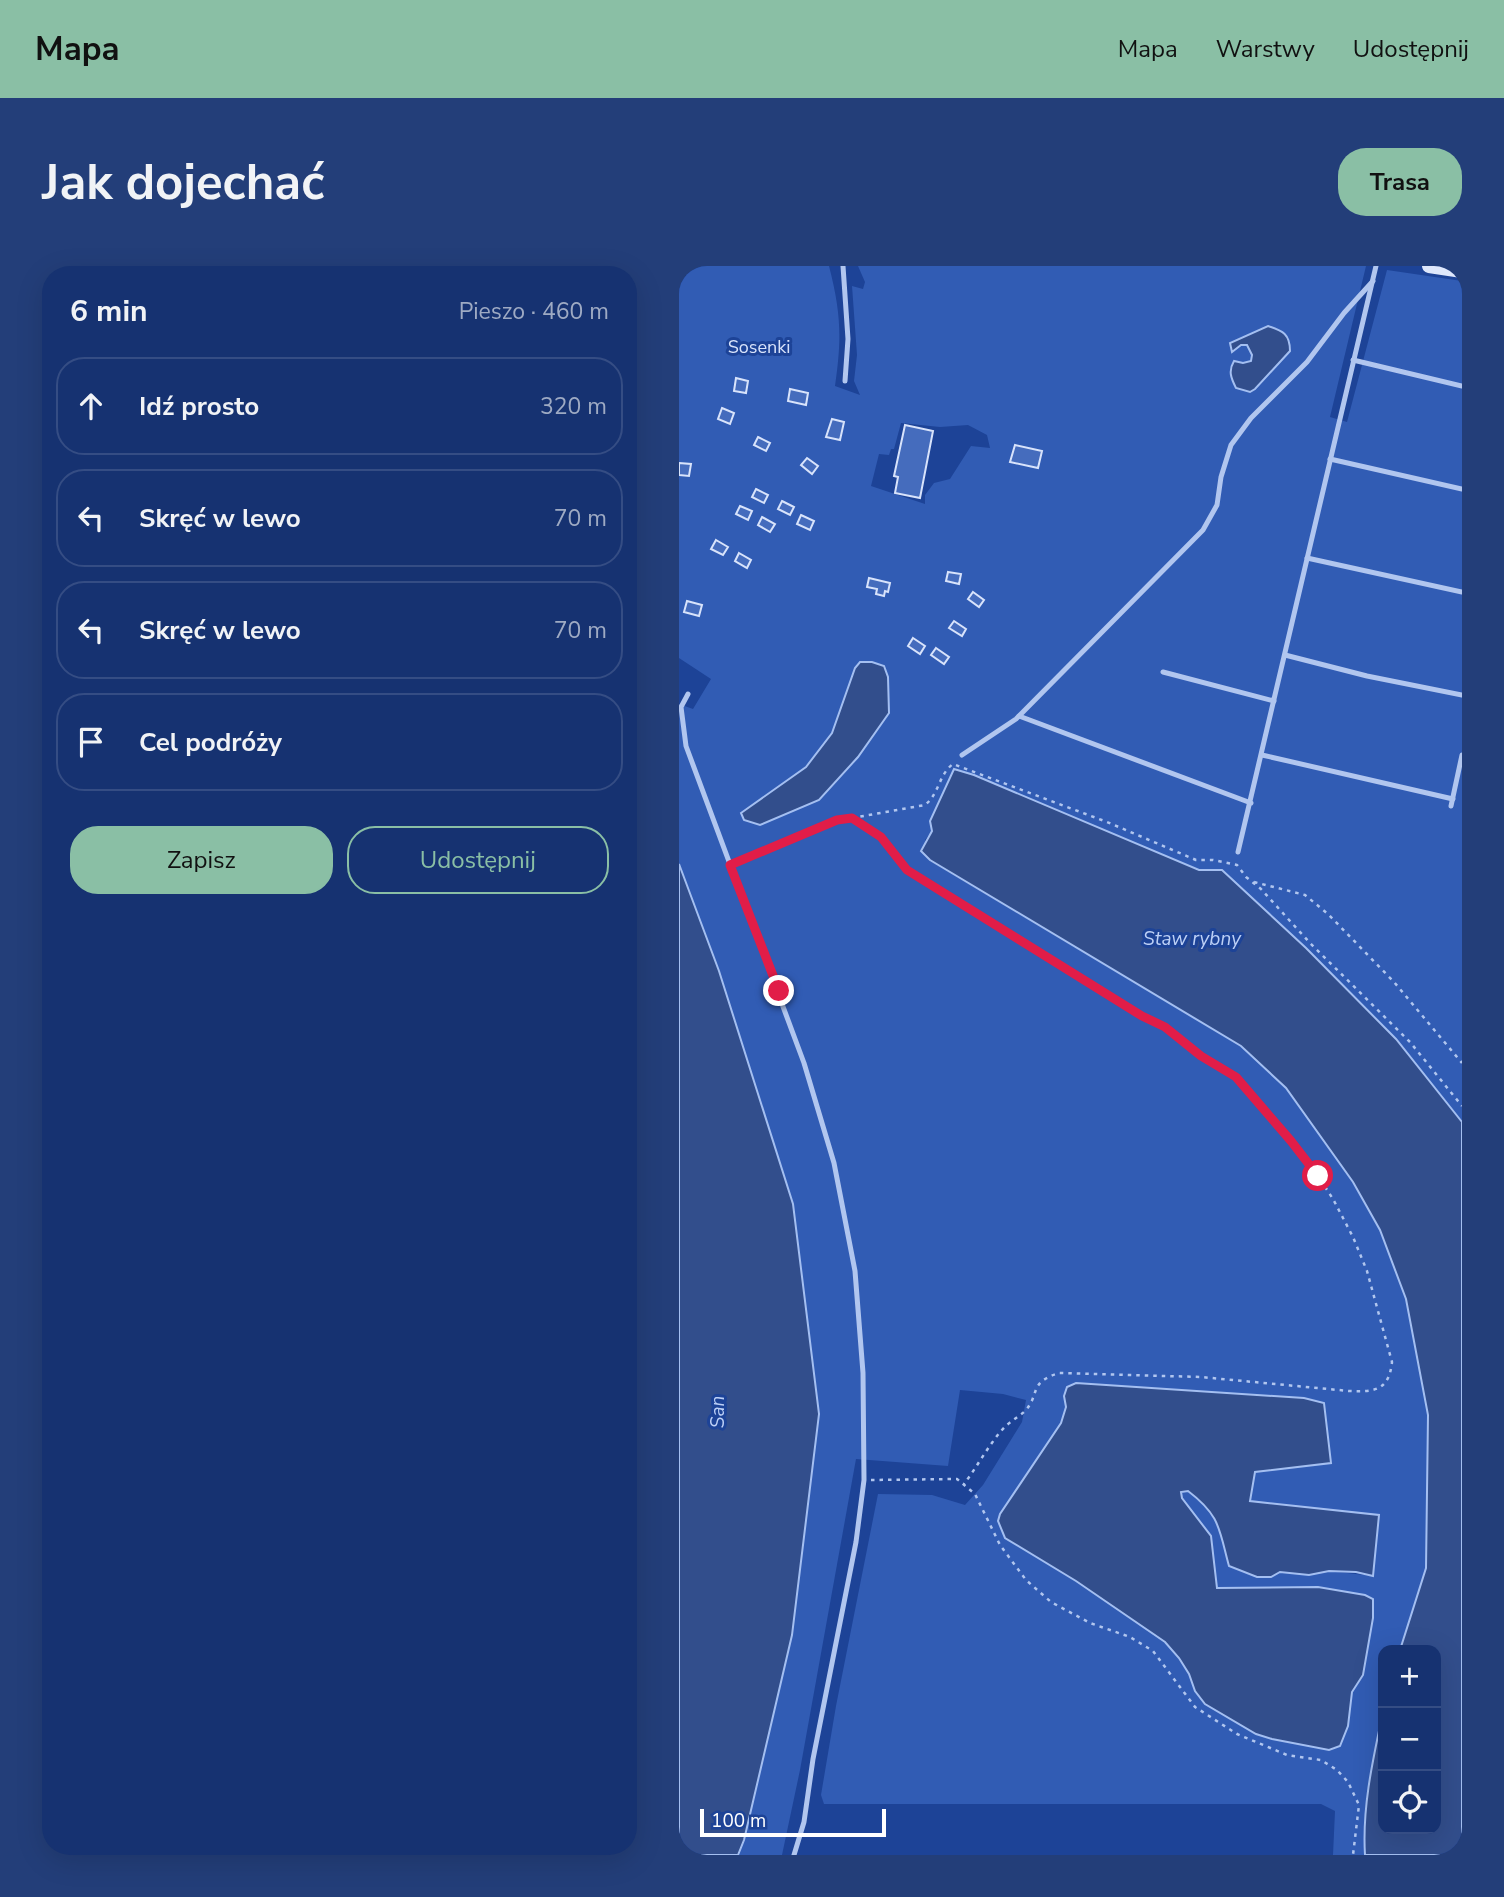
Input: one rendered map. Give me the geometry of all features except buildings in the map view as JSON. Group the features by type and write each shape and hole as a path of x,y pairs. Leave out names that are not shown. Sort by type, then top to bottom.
{"street":[{"path":"1429,266 1462,271"}],"lane":[{"path":"843,266 848,339 845,382"},
{"path":"1238,852 1376,266"},
{"path":"962,755 1019,716 1203,530 1217,505 1221,477 1231,445 1251,418 1307,362 1344,313 1373,281"},
{"path":"1353,360 1462,386"},
{"path":"1330,459 1462,489"},
{"path":"1307,558 1462,592"},
{"path":"1285,655 1462,695"},
{"path":"1163,672 1274,701"},
{"path":"688,694 681,707 687,746 800,1051 834,1163 855,1270 863,1373 864,1480 856,1542 813,1759 804,1822 794,1855"},
{"path":"1019,716 1251,803"},
{"path":"1262,755 1453,799"},
{"path":"1451,806 1462,755"}],"path":[{"path":"730,865 837,820 925,805 933,799 946,770 953,764 1107,822 1196,860 1213,860 1237,866 1410,1042 1462,1106"},
{"path":"852,818 881,837 907,870 1106,994 1165,1027 1201,1056 1236,1077 1291,1141 1333,1199 1367,1271 1392,1362 1391,1373 1386,1381 1380,1389 1370,1392 1289,1387 1201,1377 1059,1373 1042,1380 1036,1386 1024,1412 1013,1418 1000,1432 964,1484"},
{"path":"1251,881 1305,895 1328,914 1378,964 1462,1063"},
{"path":"864,1480 957,1479 964,1484 975,1494 1000,1545 1026,1580 1051,1602 1090,1623 1130,1637 1153,1651 1195,1707 1237,1734 1287,1755 1321,1760 1336,1770 1348,1782 1359,1805 1353,1855"}],"green space":[{"name":"Sosenki","path":"679,266 829,266 839,326 835,386 860,395 854,381 857,355 852,286 863,289 865,282 858,266 1366,266 1330,417 1347,422 1387,270 1462,281 1462,1122 1396,1039 1306,948 1222,870 1199,870 998,785 932,831 925,840 930,861 1241,1046 1286,1088 1353,1182 1380,1230 1406,1299 1428,1415 1426,1569 1402,1645 1378,1645 1378,1737 1368,1788 1365,1855 1333,1855 1335,1811 1321,1804 824,1804 821,1795 836,1706 878,1494 932,1495 965,1505 983,1485 1022,1422 1026,1400 1003,1394 960,1390 948,1466 856,1459 782,1855 738,1855 744,1840 792,1636 719,971 679,864 679,704 693,709 711,679 679,658","holes":["901,423 940,427 968,425 987,435 990,448 971,446 950,479 934,483 925,495 925,504 871,486 879,454 889,455 891,449 894,449","855,668 889,713 858,757 819,800 742,813 806,767 832,733","1076,1383 1086,1384 1255,1472 1250,1501 1378,1515 1373,1576 1329,1571 1309,1575 1280,1572 1271,1577 1225,1551 1221,1533 1208,1510 1188,1491 1181,1492 1182,1498 1211,1536 1217,1588 1318,1587 1373,1618 1363,1675 1352,1692 1348,1726 1329,1750 1272,1739 1205,1704 1195,1691 1179,1658 1165,1642 1076,1581 1005,1538 1000,1514 1061,1423"]}],"water":[{"path":"1268,326 1285,334 1290,351 1255,389 1250,392 1236,388 1231,374 1232,365 1234,361 1251,361 1252,355 1247,345 1241,345 1232,352 1230,343"},
{"path":"860,662 884,666 888,677 889,713 858,757 819,800 760,825 744,820 741,813 806,767 832,733 855,668"},
{"name":"Staw rybny","path":"954,769 1199,870 1222,870 1306,948 1396,1039 1462,1122 1462,1855 1365,1855 1367,1801 1378,1736 1378,1834 1441,1834 1441,1645 1402,1645 1426,1568 1428,1415 1406,1299 1380,1230 1353,1182 1286,1088 1241,1046 930,860 921,851 932,831 930,821"},
{"name":"San","path":"679,864 719,971 793,1204 819,1414 792,1635 744,1840 738,1855 679,1855"},
{"path":"1076,1383 1304,1398 1324,1403 1331,1463 1255,1472 1250,1501 1379,1515 1373,1576 1329,1571 1309,1575 1280,1572 1271,1577 1257,1577 1229,1566 1213,1516 1188,1491 1181,1492 1182,1498 1211,1536 1217,1588 1318,1587 1365,1595 1373,1599 1373,1618 1363,1675 1352,1692 1348,1726 1340,1746 1329,1750 1272,1739 1256,1734 1205,1704 1195,1691 1179,1658 1165,1642 1076,1581 1005,1538 998,1521 1000,1514 1061,1423 1066,1407 1064,1396 1067,1387"}],"route":[{"path":"779,991 730,865 837,820 852,818 881,837 907,870 1142,1016 1165,1027 1201,1056 1226,1069 1248,1090 1318,1176"}]}
